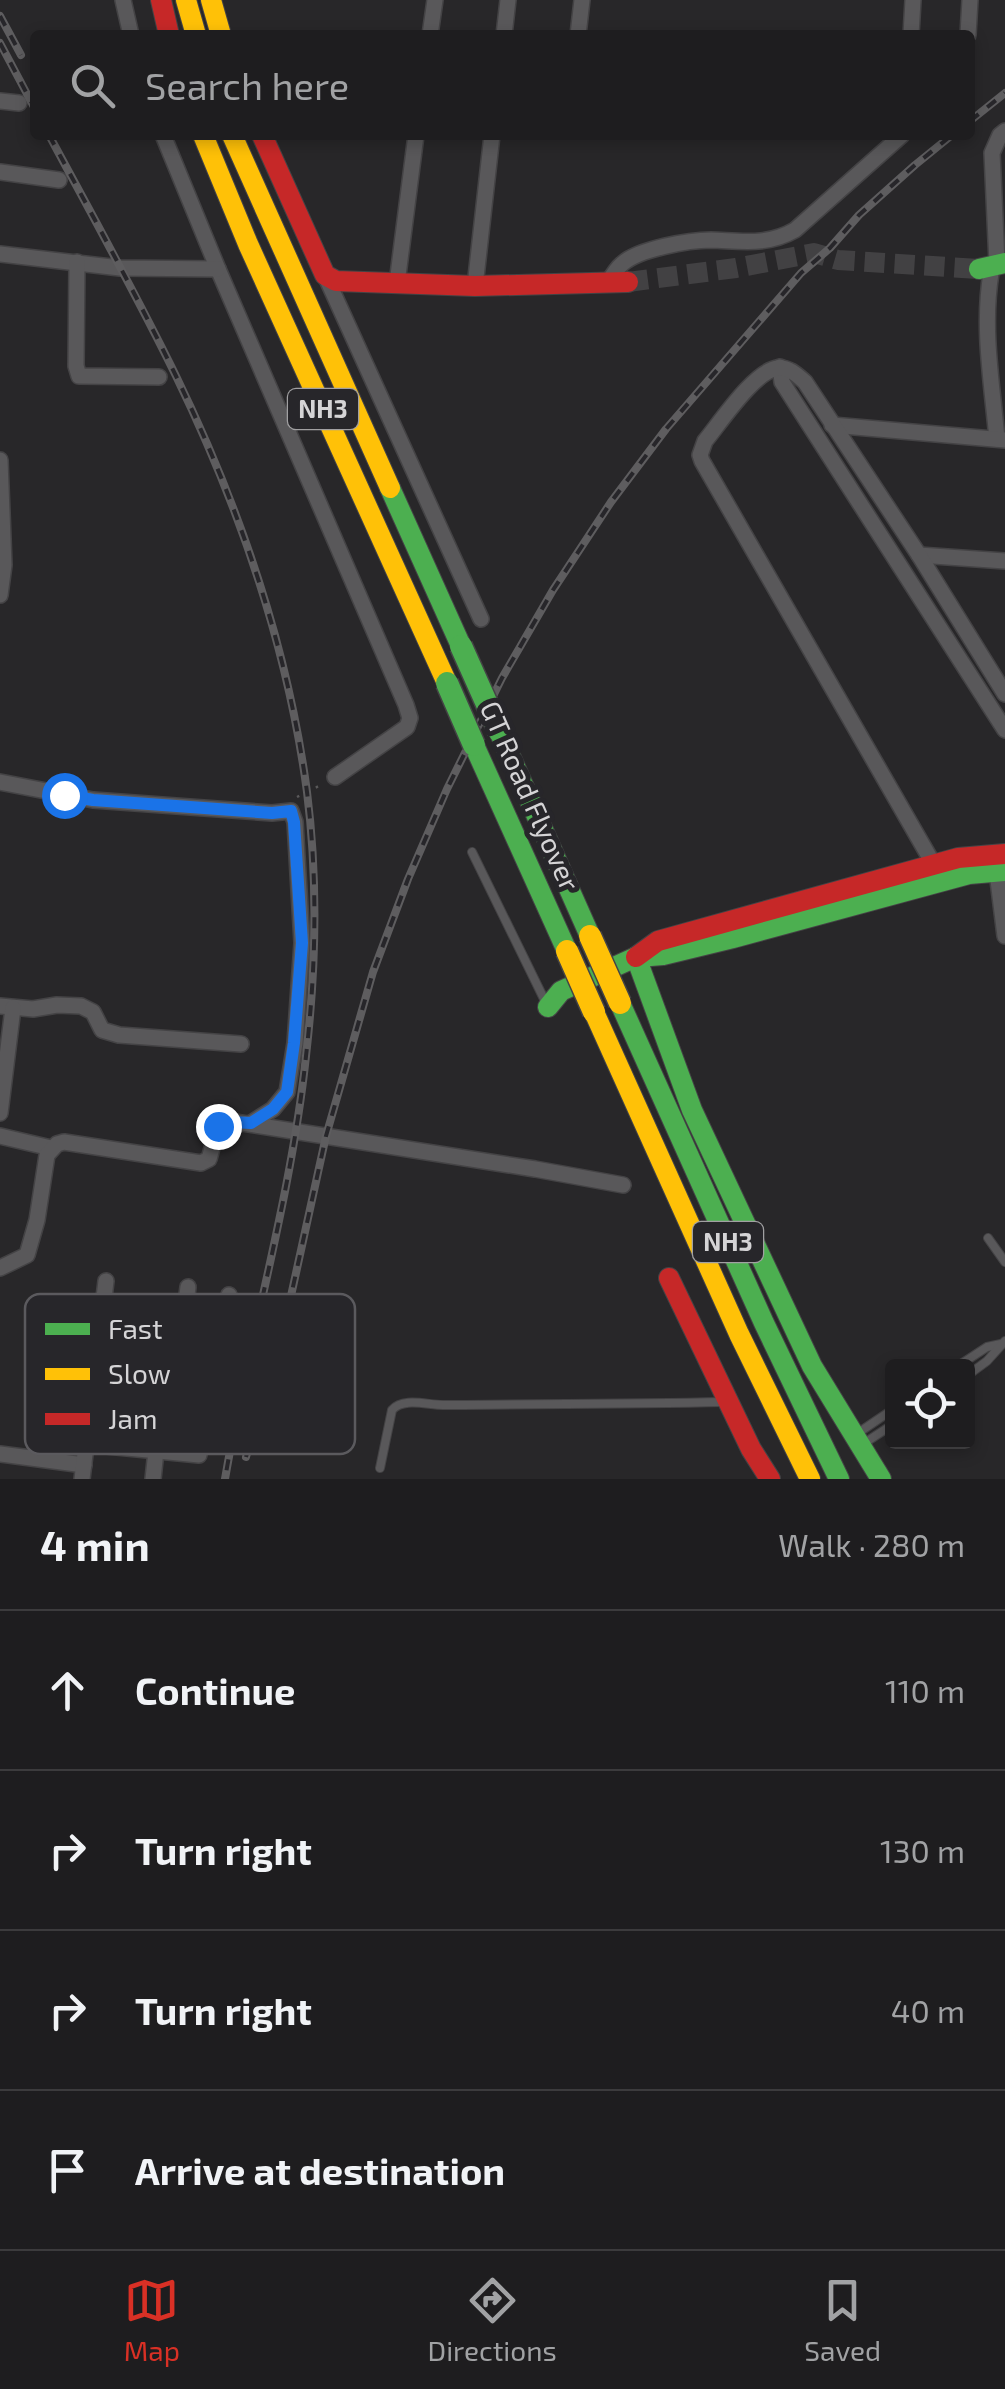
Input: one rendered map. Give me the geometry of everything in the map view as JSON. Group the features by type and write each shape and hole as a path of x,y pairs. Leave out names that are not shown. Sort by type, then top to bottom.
{"main road":[{"path":"161,0 168,30"},
{"path":"186,0 195,30"},
{"path":"211,0 220,30"},
{"name":"GT Road Flyover","path":"205,140 248,244 594,1012 810,1479"},
{"name":"GT Road Flyover","path":"234,140 764,1323 839,1479"},
{"path":"264,140 325,275 336,282 475,286 618,283"},
{"path":"548,1006 561,991 636,958 658,941 958,858 1000,863"},
{"path":"636,958 662,956 1000,863"},
{"path":"636,958 692,1110 812,1366 881,1479"},
{"path":"669,1278 751,1449 770,1479"}],"street":[{"path":"123,0 130,30"},
{"path":"431,30 436,0"},
{"path":"505,30 508,0"},
{"path":"579,30 582,0"},
{"path":"911,30 913,0"},
{"path":"968,30 970,0"},
{"path":"0,101 20,103"},
{"path":"832,425 1001,440 987,332 987,295 994,269 992,153 1005,131"},
{"path":"166,140 410,718 407,726 335,777"},
{"path":"397,283 415,140"},
{"path":"475,286 491,140"},
{"path":"618,283 625,261 663,247 689,242 781,238 896,140"},
{"path":"0,172 59,180"},
{"path":"0,254 158,270 218,269"},
{"path":"77,262 79,376 159,377"},
{"path":"325,275 480,620"},
{"path":"780,367 782,382 1005,730"},
{"path":"934,865 702,462 700,454 705,441 757,378 780,367 805,382 1005,694"},
{"path":"0,460 4,565 0,596"},
{"path":"919,555 1005,561"},
{"path":"0,782 93,800 272,813 291,811 302,943 294,1043 287,1092 273,1109 251,1123"},
{"path":"1000,863 1005,936"},
{"path":"0,1113 6,1007 81,1006 93,1012 102,1030 119,1035 240,1044"},
{"path":"0,1136 51,1148 64,1142 201,1163 209,1158 218,1126 251,1123 623,1185"},
{"path":"0,1268 27,1255 37,1220 44,1164 51,1148"},
{"path":"104,1294 106,1281"},
{"path":"187,1294 188,1287"},
{"path":"0,1454 83,1472"},
{"path":"153,1479 156,1454"},
{"path":"188,1454 198,1455"}],"lane":[{"path":"472,852 548,1006"},
{"path":"988,1238 1005,1262"},
{"path":"969,1359 1003,1343"},
{"path":"975,1369 1003,1343"},
{"path":"380,1468 392,1410 405,1402 728,1402"},
{"path":"858,1440 885,1416"},
{"path":"858,1440 885,1427"}],"path":[{"path":"291,811 296,798 335,777"}],"tunnel":[{"path":"628,282 814,253 838,260 979,269"}],"railway":[{"path":"0,16 21,55"},
{"path":"0,43 30,100"},
{"path":"975,117 1005,93"},
{"path":"52,140 199,425 258,579 298,738 313,858 312,990 299,1109 263,1294"},
{"path":"291,1294 326,1136 373,972 447,789 502,678 553,590 611,502 666,429 801,273 859,215 946,140"},
{"path":"225,1479 230,1454"}],"traffic: fast":[{"path":"979,269 1005,263"},
{"path":"390,488 461,646"},
{"path":"461,646 499,731"},
{"path":"447,683 474,745"},
{"path":"499,731 590,936"},
{"path":"474,745 567,951"},
{"path":"638,957 733,938 969,874 1005,871"},
{"path":"548,1007 561,991 636,957 692,1110 812,1366 881,1479"},
{"path":"620,1003 839,1479"}],"traffic: slow":[{"path":"186,0 195,30"},
{"path":"211,0 220,30"},
{"path":"205,140 248,244 447,683"},
{"path":"234,140 390,488"},
{"path":"590,936 620,1003"},
{"path":"567,951 594,1012"},
{"path":"594,1012 739,1334 810,1479"}],"traffic: jam":[{"path":"161,0 168,30"},
{"path":"264,140 325,275 336,281 475,286 628,282"},
{"path":"636,957 658,941 958,858 1005,854"},
{"path":"669,1278 751,1449 770,1479"}],"route":[{"path":"64,795 272,813 291,811 302,943 287,1092 273,1109 251,1123 223,1122 218,1126"}]}
